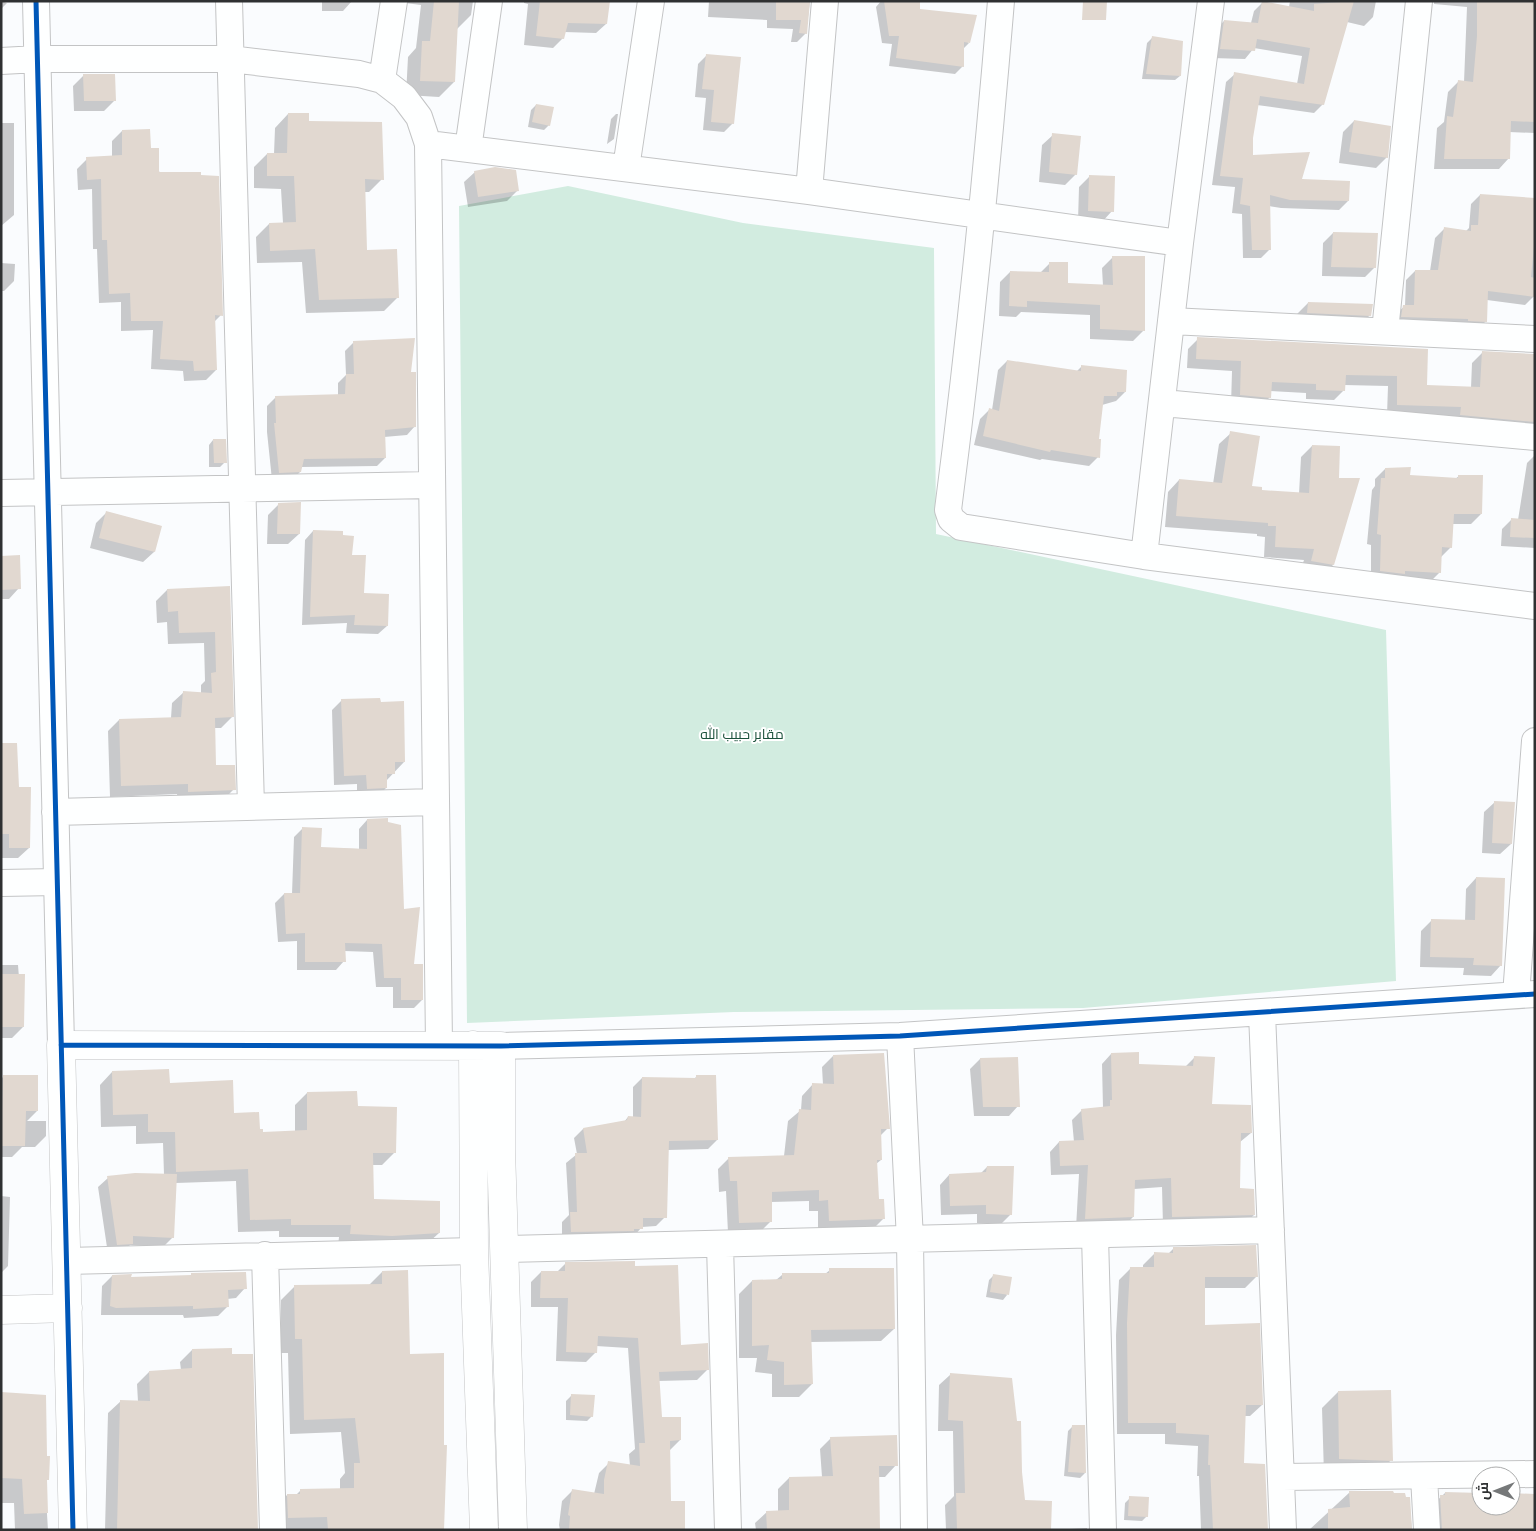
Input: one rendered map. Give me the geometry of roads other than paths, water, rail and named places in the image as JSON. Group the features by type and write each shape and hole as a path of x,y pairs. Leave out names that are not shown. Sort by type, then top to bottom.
{"street":[{"path":"36,1 73,1530"},
{"path":"228,1 251,807"},
{"path":"382,80 394,1"},
{"path":"468,149 489,1"},
{"path":"626,168 651,1"},
{"path":"809,191 825,1"},
{"path":"1001,1 983,216 967,366 948,510 951,519 961,528 1144,556 1535,606"},
{"path":"1144,556 1180,243 1211,1"},
{"path":"1386,331 1419,1"},
{"path":"1,61 38,58 230,59 359,74 382,80 404,98 419,117 428,144 439,1045"},
{"path":"428,144 809,191 1180,243"},
{"path":"1171,321 1535,339"},
{"path":"1163,403 1535,437"},
{"path":"1,493 432,485"},
{"path":"61,1045 501,1046 900,1036 1526,994 1535,741"},
{"path":"55,812 436,802"},
{"path":"1,883 57,882"},
{"path":"1262,1013 1283,1530"},
{"path":"900,1036 910,1240 914,1530"},
{"path":"473,1045 474,1251 484,1530"},
{"path":"501,1046 504,1249 513,1530"},
{"path":"504,1249 1095,1236 1271,1230"},
{"path":"1095,1236 1103,1530"},
{"path":"720,1245 728,1530"},
{"path":"66,1260 474,1251"},
{"path":"265,1255 273,1530"},
{"path":"1,1310 68,1308"},
{"path":"1282,1477 1535,1474"},
{"path":"1424,1476 1427,1530"}],"park label":[{"name":"مقابر حبيب الله","path":"742,734"}]}
